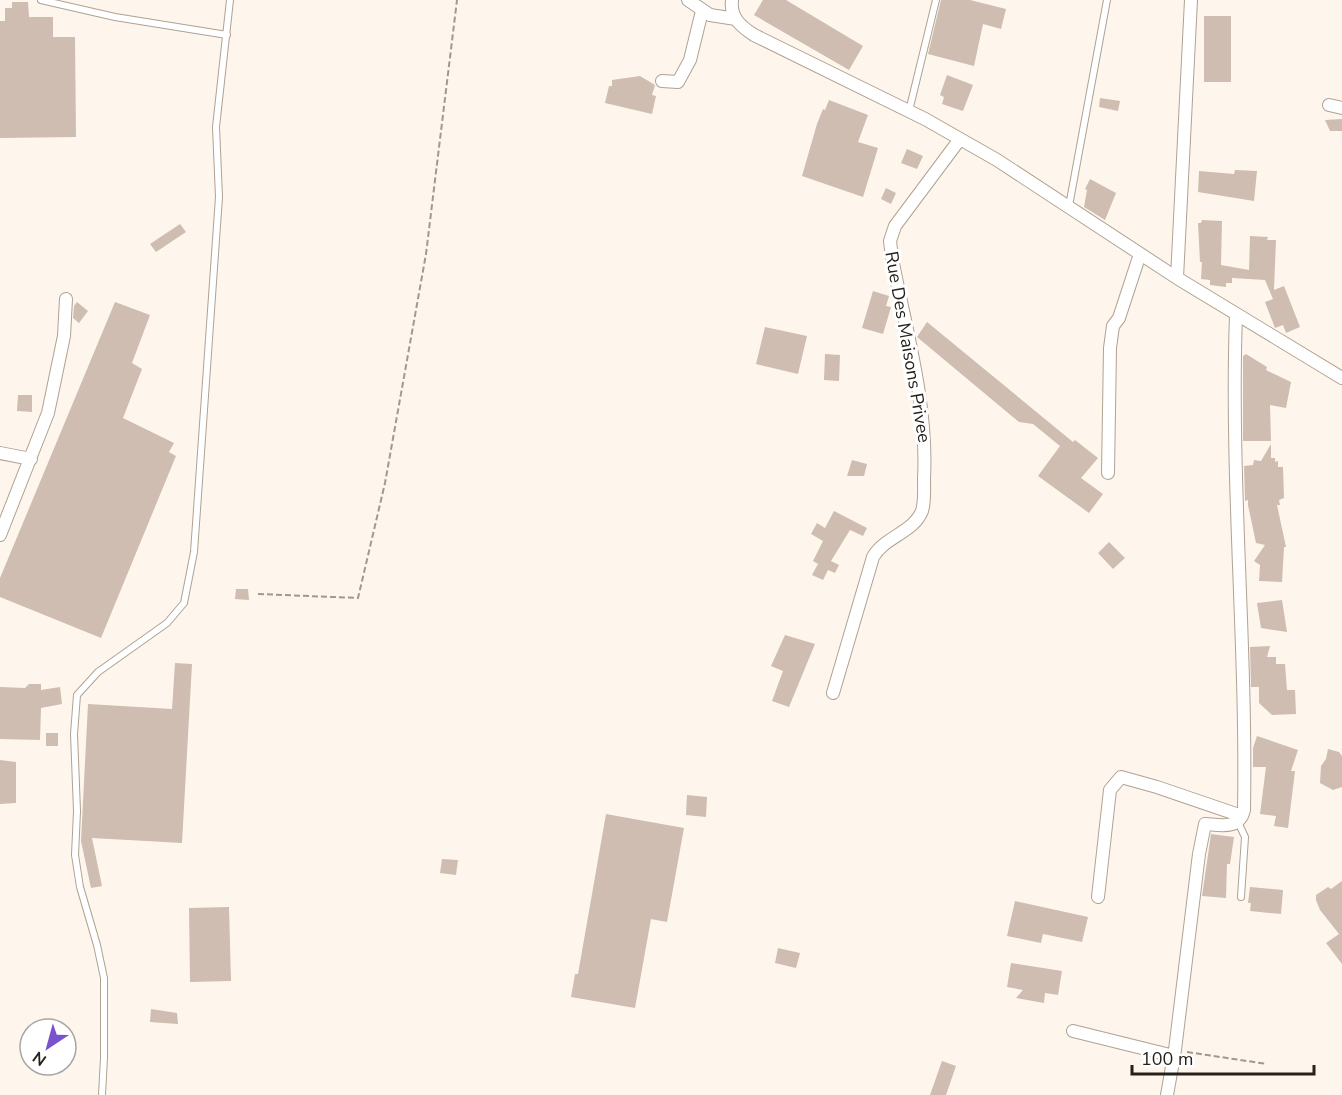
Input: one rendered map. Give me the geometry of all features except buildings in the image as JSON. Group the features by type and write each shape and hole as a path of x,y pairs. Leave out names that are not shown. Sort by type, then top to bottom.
{"street":[{"path":"688,0 702,11 717,17 736,20"},
{"path":"732,0 736,20 745,30 909,111 997,160 1236,315 1342,378"},
{"path":"1178,278 1191,0"},
{"path":"662,81 678,82 690,60 702,11"},
{"path":"1329,105 1342,108"},
{"name":"Rue Des Maisons Privee","path":"833,693 873,557 881,546 912,525 923,507 926,455 922,414 917,376 890,241 895,226 960,139"},
{"path":"1108,473 1110,348 1113,326 1119,318 1140,254"},
{"path":"0,535 48,413 64,336 66,299"},
{"path":"1167,1095 1205,824 1229,826 1240,819 1244,801 1243,695 1234,440 1236,315"},
{"path":"0,453 31,459"},
{"path":"1098,897 1110,790 1121,777 1157,787 1240,819"},
{"path":"1073,1031 1174,1053"}],"lane":[{"path":"41,0 115,17 227,35"},
{"path":"102,1095 104,978 80,887 75,855 74,734 77,695 98,672 167,623 184,603 194,552 219,197 216,127 230,0"},
{"path":"909,111 936,0"},
{"path":"1069,207 1107,0"},
{"path":"1240,819 1245,837 1241,897"}],"path":[{"path":"258,594 358,598 385,483 426,254 457,0"},
{"path":"1174,1053 1267,1064"}]}
